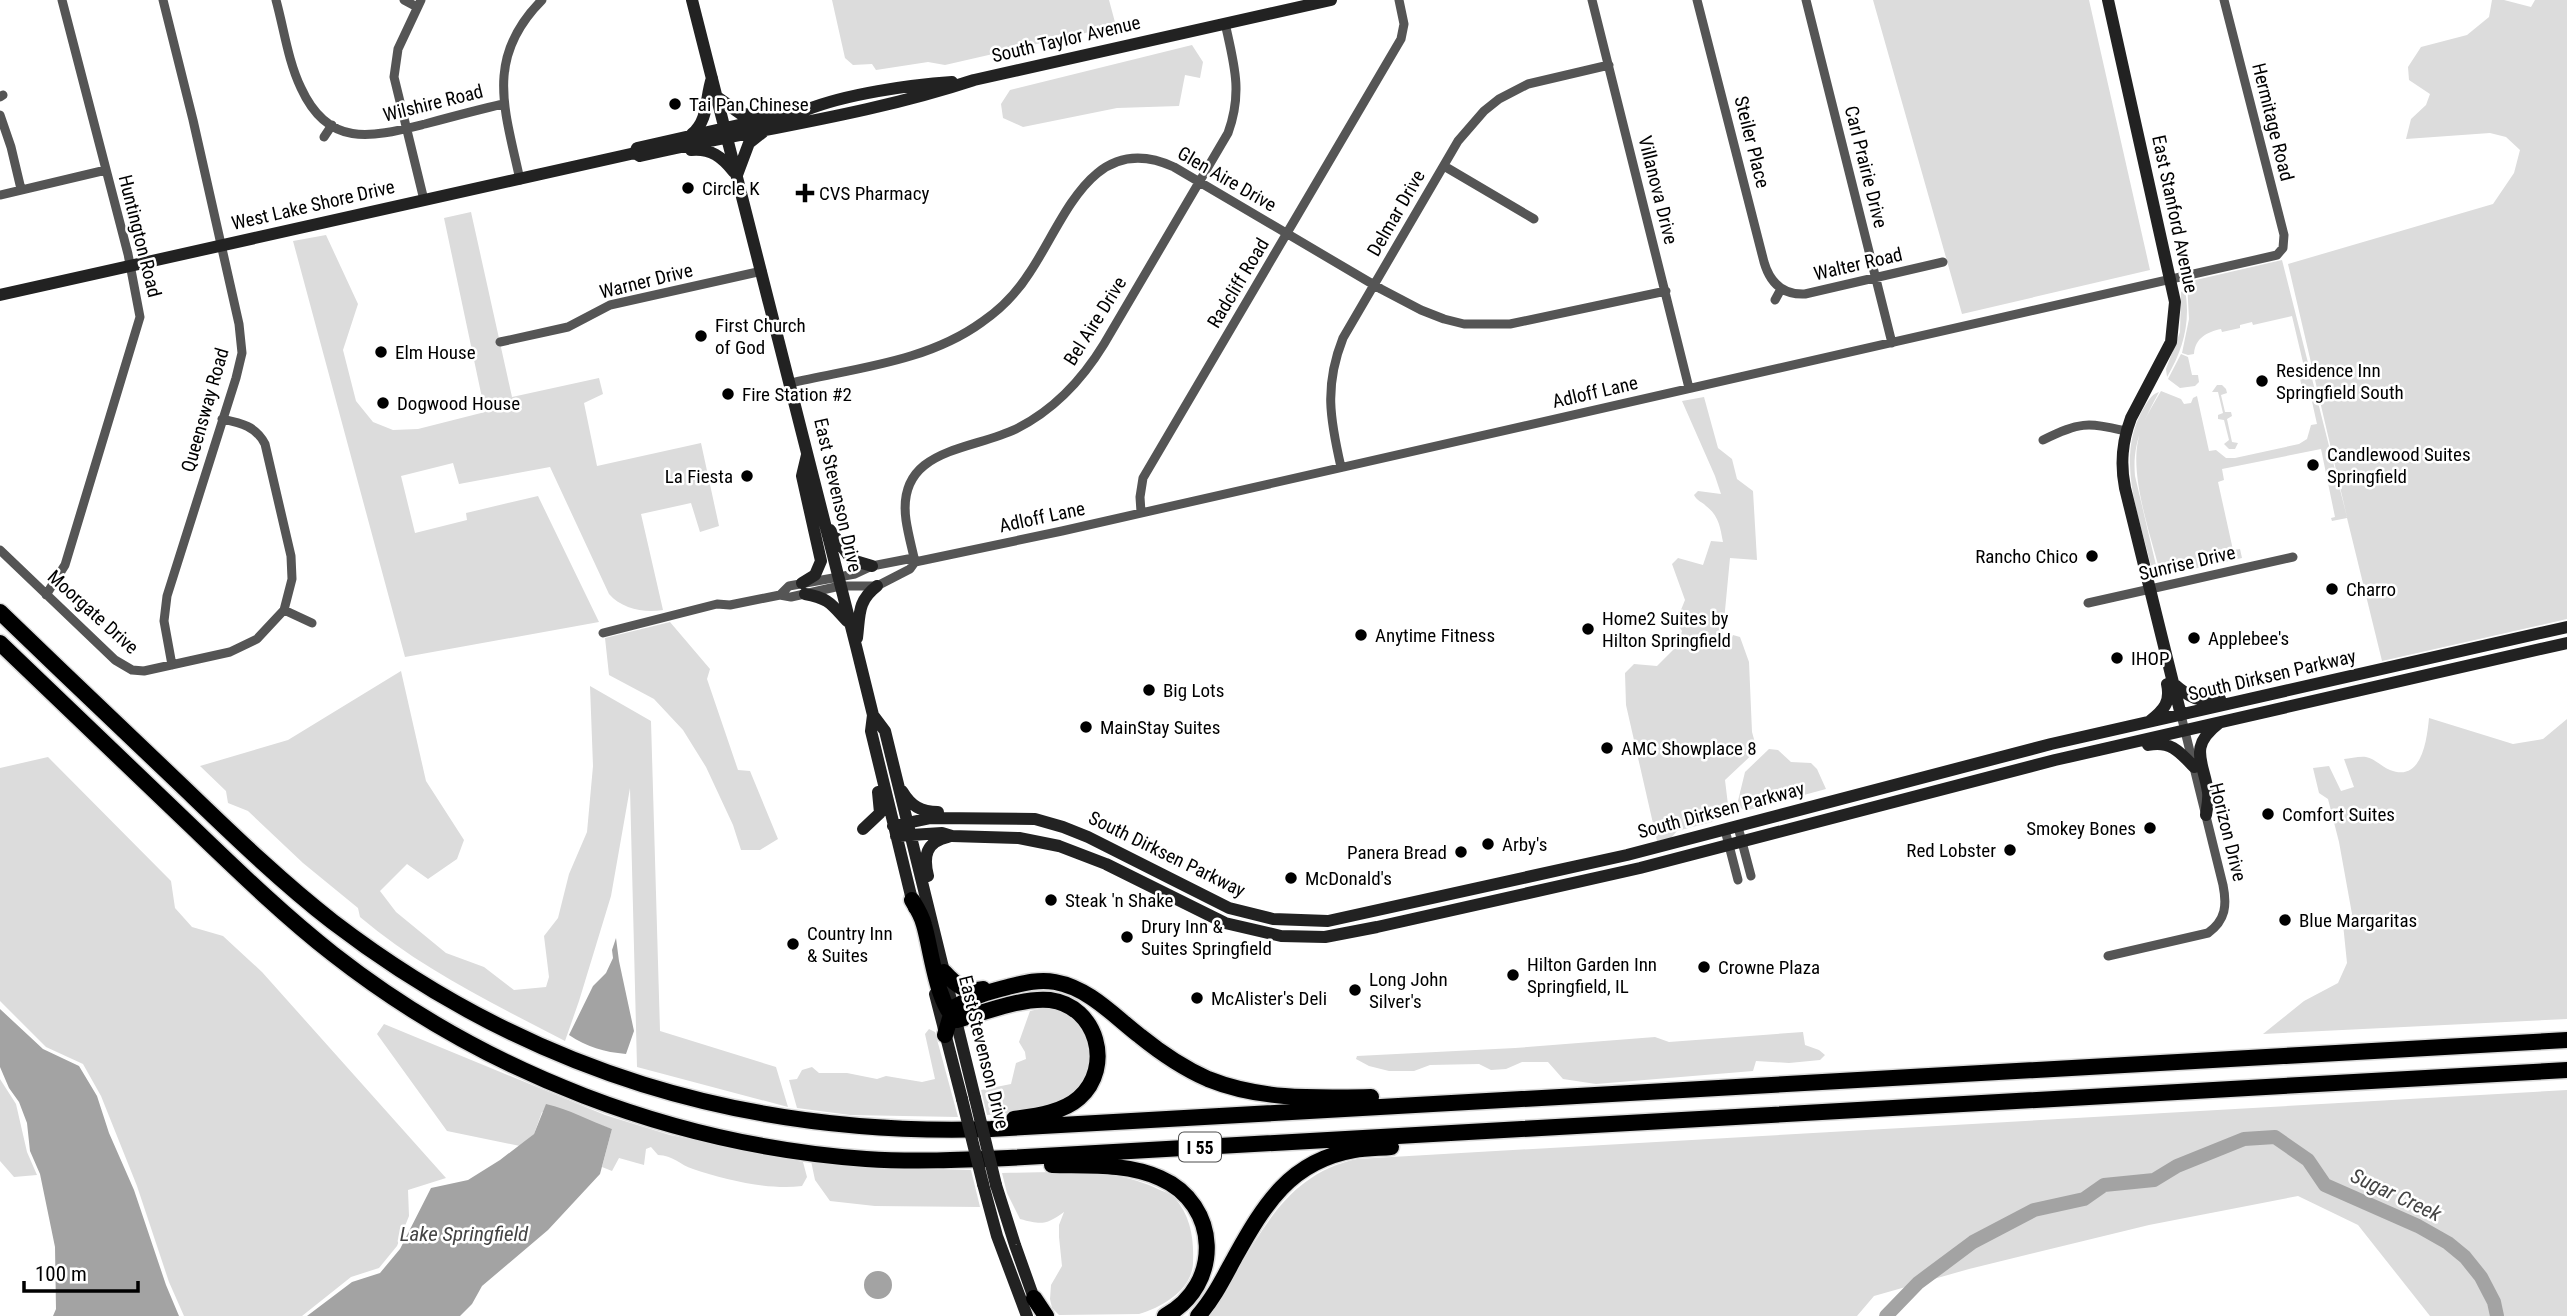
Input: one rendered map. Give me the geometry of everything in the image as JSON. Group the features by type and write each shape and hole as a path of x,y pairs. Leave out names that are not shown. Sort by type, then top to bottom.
{"highway":[{"name":"I 55","path":"0,612 275,875 332,921 422,983 502,1028 613,1075 719,1106 853,1127 991,1129 2567,1040"},
{"name":"I 55","path":"0,643 300,928 363,977 433,1024 519,1069 584,1097 647,1117 745,1142 854,1157 903,1160 1008,1158 2567,1070"},
{"path":"912,900 923,922 942,995 953,1014"},
{"path":"944,972 958,987 975,991 1032,978 1048,977 1070,982 1089,992 1177,1063 1238,1089 1277,1096 1318,1098 1517,1100"},
{"path":"945,1035 953,1014 976,995 1040,981 1065,985 1094,998"},
{"path":"853,1127 880,1123 999,1121 1033,1116 1069,1105 1081,1097 1093,1081 1098,1061 1098,1043 1087,1022 1069,1006 1052,1000 1035,1000 953,1014"},
{"path":"1198,1316 1217,1290 1263,1207 1275,1192 1328,1157 1354,1150 1434,1144 1572,1126"},
{"path":"903,1160 935,1166 1021,1164 1108,1167 1147,1173 1172,1184 1198,1212 1205,1231 1207,1253 1204,1271 1192,1294 1180,1307 1165,1316"},
{"path":"1034,1298 1044,1316"}],"main road":[{"name":"East Stevenson Drive","path":"692,0 873,715 871,731 945,1035 997,1236 1027,1316"},
{"name":"South Taylor Avenue","path":"726,132 768,130 925,95 974,80 1331,0"},
{"name":"East Stanford Avenue","path":"2108,0 2171,279 2175,318 2171,342 2126,431 2122,457 2123,477 2181,715"},
{"path":"690,136 703,122 712,78"},
{"name":"South Taylor Avenue","path":"726,132 821,104 904,88 974,80"},
{"path":"717,97 741,114 751,116 808,104 821,104"},
{"path":"673,148 712,152 724,160 737,175 749,143 768,130"},
{"name":"West Lake Shore Drive","path":"635,153 637,148 690,136 726,132"},
{"name":"West Lake Shore Drive","path":"0,295 635,153 640,156 726,132"},
{"path":"808,451 802,477 821,561 815,575 804,588 832,604 850,624"},
{"path":"823,518 850,558 857,563 873,566"},
{"path":"856,646 863,598 877,586"},
{"name":"South Dirksen Parkway","path":"909,829 931,818 1035,819 1063,827 1211,900 1250,915 1286,921 1328,921 1738,827 1969,764 2567,627"},
{"name":"South Dirksen Parkway","path":"895,831 909,829 952,836 1019,838 1059,846 1106,864 1226,923 1272,935 1337,935 1735,844 1968,781 2096,750 2567,643"},
{"path":"2148,722 2160,713 2169,698 2162,665 2164,646"},
{"path":"2174,683 2187,695 2210,702 2253,692 2279,693"},
{"name":"East Stevenson Drive","path":"873,715 885,732 996,1185 1034,1298"},
{"path":"2206,815 2208,795 2199,748 2203,738 2219,723"},
{"path":"863,829 880,813 881,804 866,742 871,731"},
{"path":"2096,750 2119,751 2164,744 2174,747 2194,767"},
{"path":"899,787 906,798 921,810 999,813 1018,818"},
{"path":"937,941 940,924 925,859 933,843 952,836"},
{"path":"1181,884 1207,885"}],"street":[{"name":"Huntington Road","path":"46,595 65,565 138,331 140,307 62,0"},
{"name":"Queensway Road","path":"163,0 222,246 242,345 238,370 167,596 163,621 172,665"},
{"name":"Wilshire Road","path":"276,0 300,87 313,108 332,125 345,132 363,136 390,133 503,104"},
{"path":"404,0 419,4 401,39 394,63 394,77 424,200"},
{"path":"520,180 503,104 503,77 509,51 523,23 542,0"},
{"name":"Radcliff Road","path":"1141,512 1143,478 1401,39 1404,24 1399,0"},
{"name":"Villanova Drive","path":"1592,0 1689,388"},
{"name":"Steiler Place","path":"1698,0 1767,271 1781,289"},
{"name":"Carl Prairie Drive","path":"1806,0 1892,343"},
{"name":"Hermitage Road","path":"2224,0 2284,235 2285,243 2280,253"},
{"name":"Bel Aire Drive","path":"915,562 905,505 908,489 916,474 924,464 939,454 998,437 1018,428 1051,407 1072,388 1104,344 1228,133 1237,96 1235,67 1225,23"},
{"name":"Delmar Drive","path":"1341,467 1329,407 1332,372 1343,338 1470,126 1499,99 1528,84 1609,65"},
{"path":"0,115 21,189"},
{"path":"324,137 332,125"},
{"name":"Glen Aire Drive","path":"791,383 920,354 957,338 984,321 1020,287 1084,183 1108,166 1137,159 1157,160 1288,233 1374,285 1444,319 1464,324 1510,324 1665,291"},
{"path":"1444,166 1534,219"},
{"path":"0,195 106,170"},
{"name":"Adloff Lane","path":"603,633 717,604 730,605 780,595 789,586 804,588 839,582 873,566 908,559 915,562 1141,512 2271,258 2280,253"},
{"name":"Walter Road","path":"1781,289 1794,294 1805,294 1943,262"},
{"name":"Warner Drive","path":"500,342 568,327 610,306 762,271"},
{"path":"1775,300 1781,289"},
{"path":"222,419 256,430 265,444 293,568 284,610 312,623"},
{"path":"2043,440 2085,424 2126,431"},
{"name":"Moorgate Drive","path":"0,550 124,666 144,671 244,647 270,627 284,610"},
{"name":"Sunrise Drive","path":"2088,603 2293,557"},
{"name":"Adloff Lane","path":"839,582 877,586 910,569 915,562"},
{"path":"2356,675 2360,691"},
{"name":"Horizon Drive","path":"2108,956 2208,933 2220,922 2225,911 2225,896 2181,715"},
{"path":"1738,827 1735,844 1738,880"},
{"path":"1725,830 1751,876"}],"shaded area":[{"path":"832,0 1109,0 1116,26 945,65 928,62 876,70 872,64 853,65 845,58"},
{"path":"1873,0 2089,0 2150,270 1962,314"},
{"path":"2492,0 2504,0 2531,7 2535,0 2567,0 2567,619 2382,661 2347,518 2332,521 2331,518 2335,517 2321,449 2222,469 2224,480 2218,482 2233,550 2240,549 2242,558 2161,576 2139,491 2136,456 2139,434 2161,391 2181,399 2184,404 2191,403 2197,396 2209,451 2216,450 2226,458 2299,444 2307,439 2311,425 2317,424 2309,388 2302,388 2299,374 2305,371 2292,316 2253,325 2252,322 2222,332 2221,329 2216,330 2199,340 2194,354 2182,353 2189,319 2187,282 2282,260 2347,517 2288,264 2493,204 2514,173 2520,150 2506,137 2490,133 2406,139 2411,119 2426,105 2430,94 2409,80 2408,67 2421,47 2467,35 2489,17"},
{"path":"1192,45 1203,62 1200,78 1185,75 1179,106 1117,108 1023,127 1003,118 1001,104 1010,90"},
{"path":"471,212 512,397 599,378 603,394 584,403 597,466 701,443 719,526 700,532 691,503 641,514 663,610 641,610 620,603 609,594 550,467 459,484 453,463 401,476 415,533 467,520 466,513 538,496 599,622 405,657 293,241 326,235 358,304 343,350 356,401 373,422 393,430 418,429 485,412 444,218"},
{"path":"2185,290 2187,313 2184,335 2167,377 2166,369 2180,332 2181,292"},
{"path":"2181,354 2188,357 2192,375 2198,375 2199,382 2195,386 2180,388 2168,379"},
{"path":"2217,385 2226,389 2227,393 2221,395 2225,412 2231,412 2232,416 2227,419 2232,442 2238,443 2235,449 2229,449 2224,444 2229,440 2224,420 2218,419 2218,415 2223,413 2218,392 2212,392"},
{"path":"2159,392 2137,442 2135,476 2159,578 2152,570 2136,510 2130,450 2142,411 2153,395"},
{"path":"1704,397 1718,448 1732,459 1737,479 1753,491 1757,560 1730,558 1722,642 1729,644 1733,635 1740,637 1749,662 1752,732 1757,750 1725,780 1728,805 1712,822 1677,831 1671,838 1657,841 1626,705 1625,673 1634,664 1657,666 1677,646 1682,631 1676,622 1685,600 1672,564 1678,558 1703,565 1711,541 1723,542 1716,518 1694,495 1698,491 1721,494 1682,401"},
{"path":"670,622 710,669 707,679 738,770 750,771 778,839 760,850 741,850 733,825 706,767 683,730 654,699 609,675 605,638"},
{"path":"401,671 426,781 464,840 457,859 428,879 407,864 380,891 396,912 446,953 484,967 514,990 546,987 549,977 544,936 558,918 569,874 587,832 593,766 590,686 651,721 660,1031 776,1067 788,1107 637,1067 630,788 611,896 565,1041 459,985 383,936 360,917 358,908 303,863 248,811 228,803 226,791 200,766 288,740"},
{"path":"2429,718 2513,744 2543,739 2567,719 2567,1019 2263,1034 2304,1001 2338,983 2347,963 2343,924 2352,914 2328,799 2319,793 2313,768 2329,766 2341,791 2354,787 2344,759 2366,757 2390,770 2409,770 2421,757"},
{"path":"1769,749 1778,750 1791,762 1811,763 1817,769 1826,789 1745,811 1737,805 1745,772"},
{"path":"48,757 171,881 175,908 192,927 223,936 262,972 446,1178 408,1190 409,1216 397,1246 379,1268 351,1277 302,1316 184,1316 101,1096 83,1064 46,1047 0,1001 0,768"},
{"path":"1048,1007 1070,1016 1082,1030 1088,1049 1084,1080 1071,1095 1052,1104 1031,1110 987,1115 981,1090 1011,1084 1016,1063 1026,1059 1019,1042 1030,1011"},
{"path":"384,1024 605,1115 670,1135 803,1162 807,1177 802,1186 775,1187 747,1183 693,1169 658,1155 651,1147 646,1149 644,1165 619,1158 612,1171 602,1167 612,1129 586,1120 542,1112 534,1134 520,1146 447,1131 377,1034"},
{"path":"929,1029 935,1032 958,1117 850,1115 797,1108 789,1080 797,1079 802,1070 812,1067 819,1073 847,1073 877,1079 886,1076 922,1082 935,1079 925,1034"},
{"path":"1803,1032 1805,1045 1825,1055 1820,1060 1789,1063 1756,1061 1753,1071 1596,1084 1563,1079 1548,1062 1522,1062 1506,1069 1491,1070 1479,1064 1430,1065 1414,1071 1389,1071 1369,1066 1356,1059 1357,1056 1655,1037 1669,1042"},
{"path":"0,1079 16,1104 27,1152 37,1175 14,1177 0,1161"},
{"path":"2567,1090 2567,1316 2430,1316 2358,1225 2298,1196 2149,1225 1969,1269 1874,1296 1857,1316 1208,1316 1268,1221 1285,1201 1305,1183 1328,1168 1357,1159"},
{"path":"811,1161 893,1169 971,1170 980,1207 875,1206 830,1201 815,1180"},
{"path":"1002,1173 1103,1174 1142,1182 1171,1195 1180,1204 1192,1236 1193,1262 1188,1281 1167,1302 1139,1314 1059,1315 1052,1308 1050,1299 1051,1285 1062,1266 1059,1225 1064,1212 1044,1223 1020,1219 1007,1193"}],"water":[{"path":"616,938 634,1031 626,1054 596,1048 569,1035 593,986 606,973 613,958 612,950"},
{"path":"0,1009 43,1049 79,1066 97,1096 179,1316 53,1316 56,1309 55,1247 40,1174 30,1151 27,1123 0,1067"},
{"name":"Lake Springfield","path":"546,1104 612,1129 600,1174 548,1230 482,1286 472,1304 460,1316 307,1316 352,1282 380,1273 400,1249 431,1188 468,1180 500,1160 534,1134"},
{"path":"878,1271 888,1275 892,1285 888,1295 878,1299 868,1295 864,1285 868,1275"}],"waterway":[{"name":"Sugar Creek","path":"1886,1316 1918,1283 1973,1242 2034,1210 2084,1199 2104,1185 2154,1180 2177,1166 2244,1139 2275,1137 2308,1160 2325,1185 2418,1226 2448,1243 2465,1257 2481,1277 2494,1302 2497,1316"}],"place":[{"name":"Tai Pan Chinese","path":"675,104"},
{"name":"Circle K","path":"688,188"},
{"name":"CVS Pharmacy","path":"805,193"},
{"name":"First Church of God","path":"701,336"},
{"name":"Elm House","path":"381,352"},
{"name":"Residence Inn Springfield South","path":"2262,381"},
{"name":"Fire Station #2","path":"728,394"},
{"name":"Dogwood House","path":"383,403"},
{"name":"Candlewood Suites Springfield","path":"2313,465"},
{"name":"La Fiesta","path":"747,476"},
{"name":"Rancho Chico","path":"2092,556"},
{"name":"Charro","path":"2332,589"},
{"name":"Home2 Suites by Hilton Springfield","path":"1588,629"},
{"name":"Anytime Fitness","path":"1361,635"},
{"name":"Applebee's","path":"2194,638"},
{"name":"IHOP","path":"2117,658"},
{"name":"Big Lots","path":"1149,690"},
{"name":"MainStay Suites","path":"1086,727"},
{"name":"AMC Showplace 8","path":"1607,748"},
{"name":"Comfort Suites","path":"2268,814"},
{"name":"Smokey Bones","path":"2150,828"},
{"name":"Arby's","path":"1488,844"},
{"name":"Red Lobster","path":"2010,850"},
{"name":"Panera Bread","path":"1461,852"},
{"name":"McDonald's","path":"1291,878"},
{"name":"Steak 'n Shake","path":"1051,900"},
{"name":"Blue Margaritas","path":"2285,920"},
{"name":"Drury Inn & Suites Springfield","path":"1127,937"},
{"name":"Country Inn & Suites","path":"793,944"},
{"name":"Crowne Plaza","path":"1704,967"},
{"name":"Hilton Garden Inn Springfield, IL","path":"1513,975"},
{"name":"Long John Silver's","path":"1355,990"},
{"name":"McAlister's Deli","path":"1197,998"}]}
